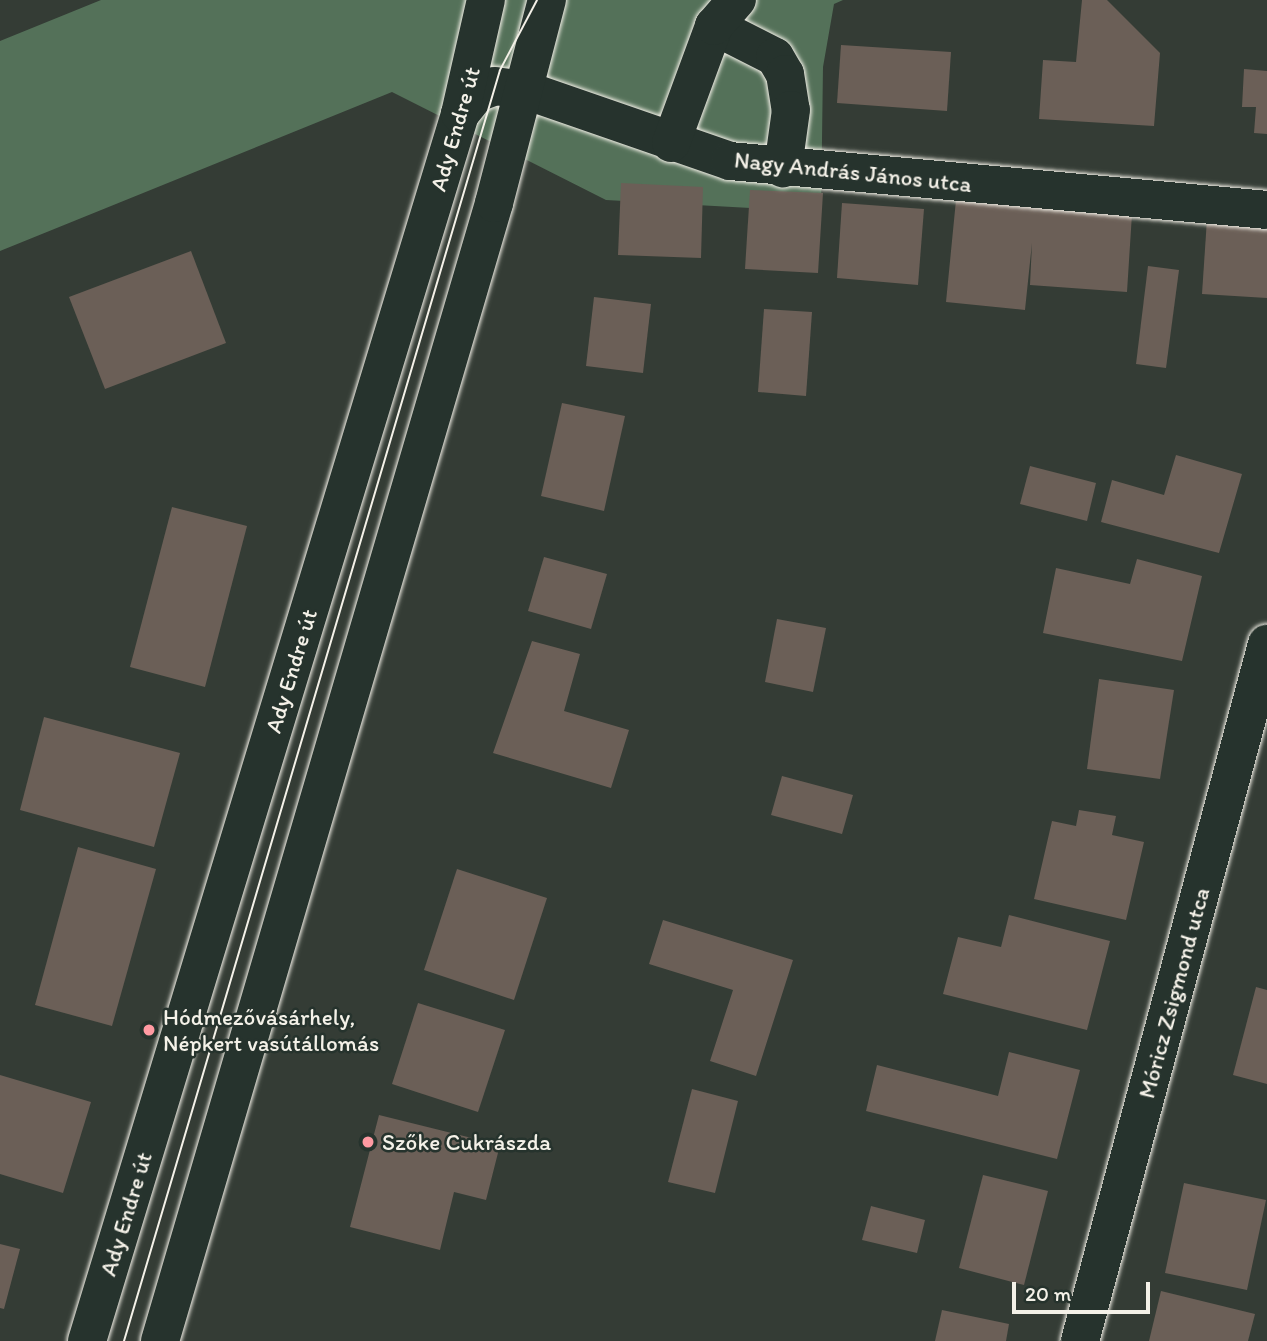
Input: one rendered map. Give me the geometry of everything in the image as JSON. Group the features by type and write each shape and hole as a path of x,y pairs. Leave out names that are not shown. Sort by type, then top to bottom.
{"street":[{"name":"Ady Endre út","path":"87,1341 460,114 486,0"},
{"path":"492,0 491,50 505,76 525,90"},
{"path":"160,1341 496,192 545,13"},
{"path":"545,13 549,63 559,84 602,116"},
{"path":"671,143 726,13 775,57 785,74 791,110 783,168"},
{"name":"Nagy András János utca","path":"460,114 477,93 495,86 525,90 671,143 730,161 783,168 1267,210"},
{"path":"496,192 516,145 533,132 557,121 602,116"},
{"name":"Móricz Zsigmond utca","path":"1080,1341 1267,644"}],"green space":[{"path":"101,0 843,0 834,4 823,67 821,212 606,200 392,92 0,251 0,41"}],"building":[{"path":"1082,0 1107,0 1160,53 1154,126 1039,119 1043,60 1076,62"},
{"path":"841,45 951,52 947,111 837,103"},
{"path":"1244,69 1267,71 1267,134 1254,133 1256,107 1242,107"},
{"path":"621,183 703,187 701,258 618,255"},
{"path":"750,190 823,193 818,273 745,269"},
{"path":"956,200 1132,214 1127,292 1030,285 1032,243 1025,310 946,302"},
{"path":"842,203 924,209 918,285 837,278"},
{"path":"1207,219 1267,223 1267,298 1202,294"},
{"path":"191,251 226,343 105,389 69,297"},
{"path":"1148,266 1179,270 1166,368 1136,364"},
{"path":"594,297 651,304 643,373 586,366"},
{"path":"764,309 812,312 806,396 758,392"},
{"path":"562,403 625,416 604,511 541,496"},
{"path":"1176,455 1242,474 1219,553 1101,522 1112,480 1164,495"},
{"path":"1030,466 1096,483 1087,521 1020,504"},
{"path":"172,507 247,526 205,687 130,667"},
{"path":"544,557 607,574 591,629 528,611"},
{"path":"1137,559 1202,576 1182,661 1043,633 1056,568 1130,584"},
{"path":"777,619 826,628 813,692 765,682"},
{"path":"532,641 580,654 564,711 629,730 611,788 493,753"},
{"path":"1099,679 1174,690 1160,779 1087,769"},
{"path":"44,717 180,753 154,847 20,810"},
{"path":"782,776 853,795 842,834 771,815"},
{"path":"1079,810 1116,816 1112,835 1144,842 1126,920 1034,899 1052,821 1076,826"},
{"path":"78,847 156,869 112,1026 35,1005"},
{"path":"457,869 547,898 514,1000 424,970"},
{"path":"1009,915 1110,941 1087,1030 943,994 958,937 1001,947"},
{"path":"663,920 793,960 756,1076 710,1061 733,990 649,964"},
{"path":"1256,987 1267,990 1267,1084 1233,1075"},
{"path":"418,1003 505,1030 478,1112 392,1084"},
{"path":"1009,1052 1080,1070 1057,1159 866,1111 877,1065 998,1096"},
{"path":"0,1075 91,1102 63,1193 0,1174"},
{"path":"692,1089 738,1101 715,1193 668,1182"},
{"path":"379,1115 500,1145 486,1200 454,1192 440,1250 350,1227"},
{"path":"983,1175 1048,1191 1024,1285 959,1268"},
{"path":"1184,1183 1266,1200 1247,1290 1165,1273"},
{"path":"871,1206 925,1220 917,1253 862,1240"},
{"path":"0,1244 20,1249 4,1309 0,1308"},
{"path":"1161,1291 1255,1314 1248,1341 1149,1341"},
{"path":"942,1310 1009,1324 1006,1341 935,1341"}],"tram line":[{"path":"124,1341 500,70 537,0"}],"place":[{"name":"Hódmezővásárhely, Népkert vasútállomás","path":"149,1030"},
{"name":"Szőke Cukrászda","path":"368,1142"}]}
